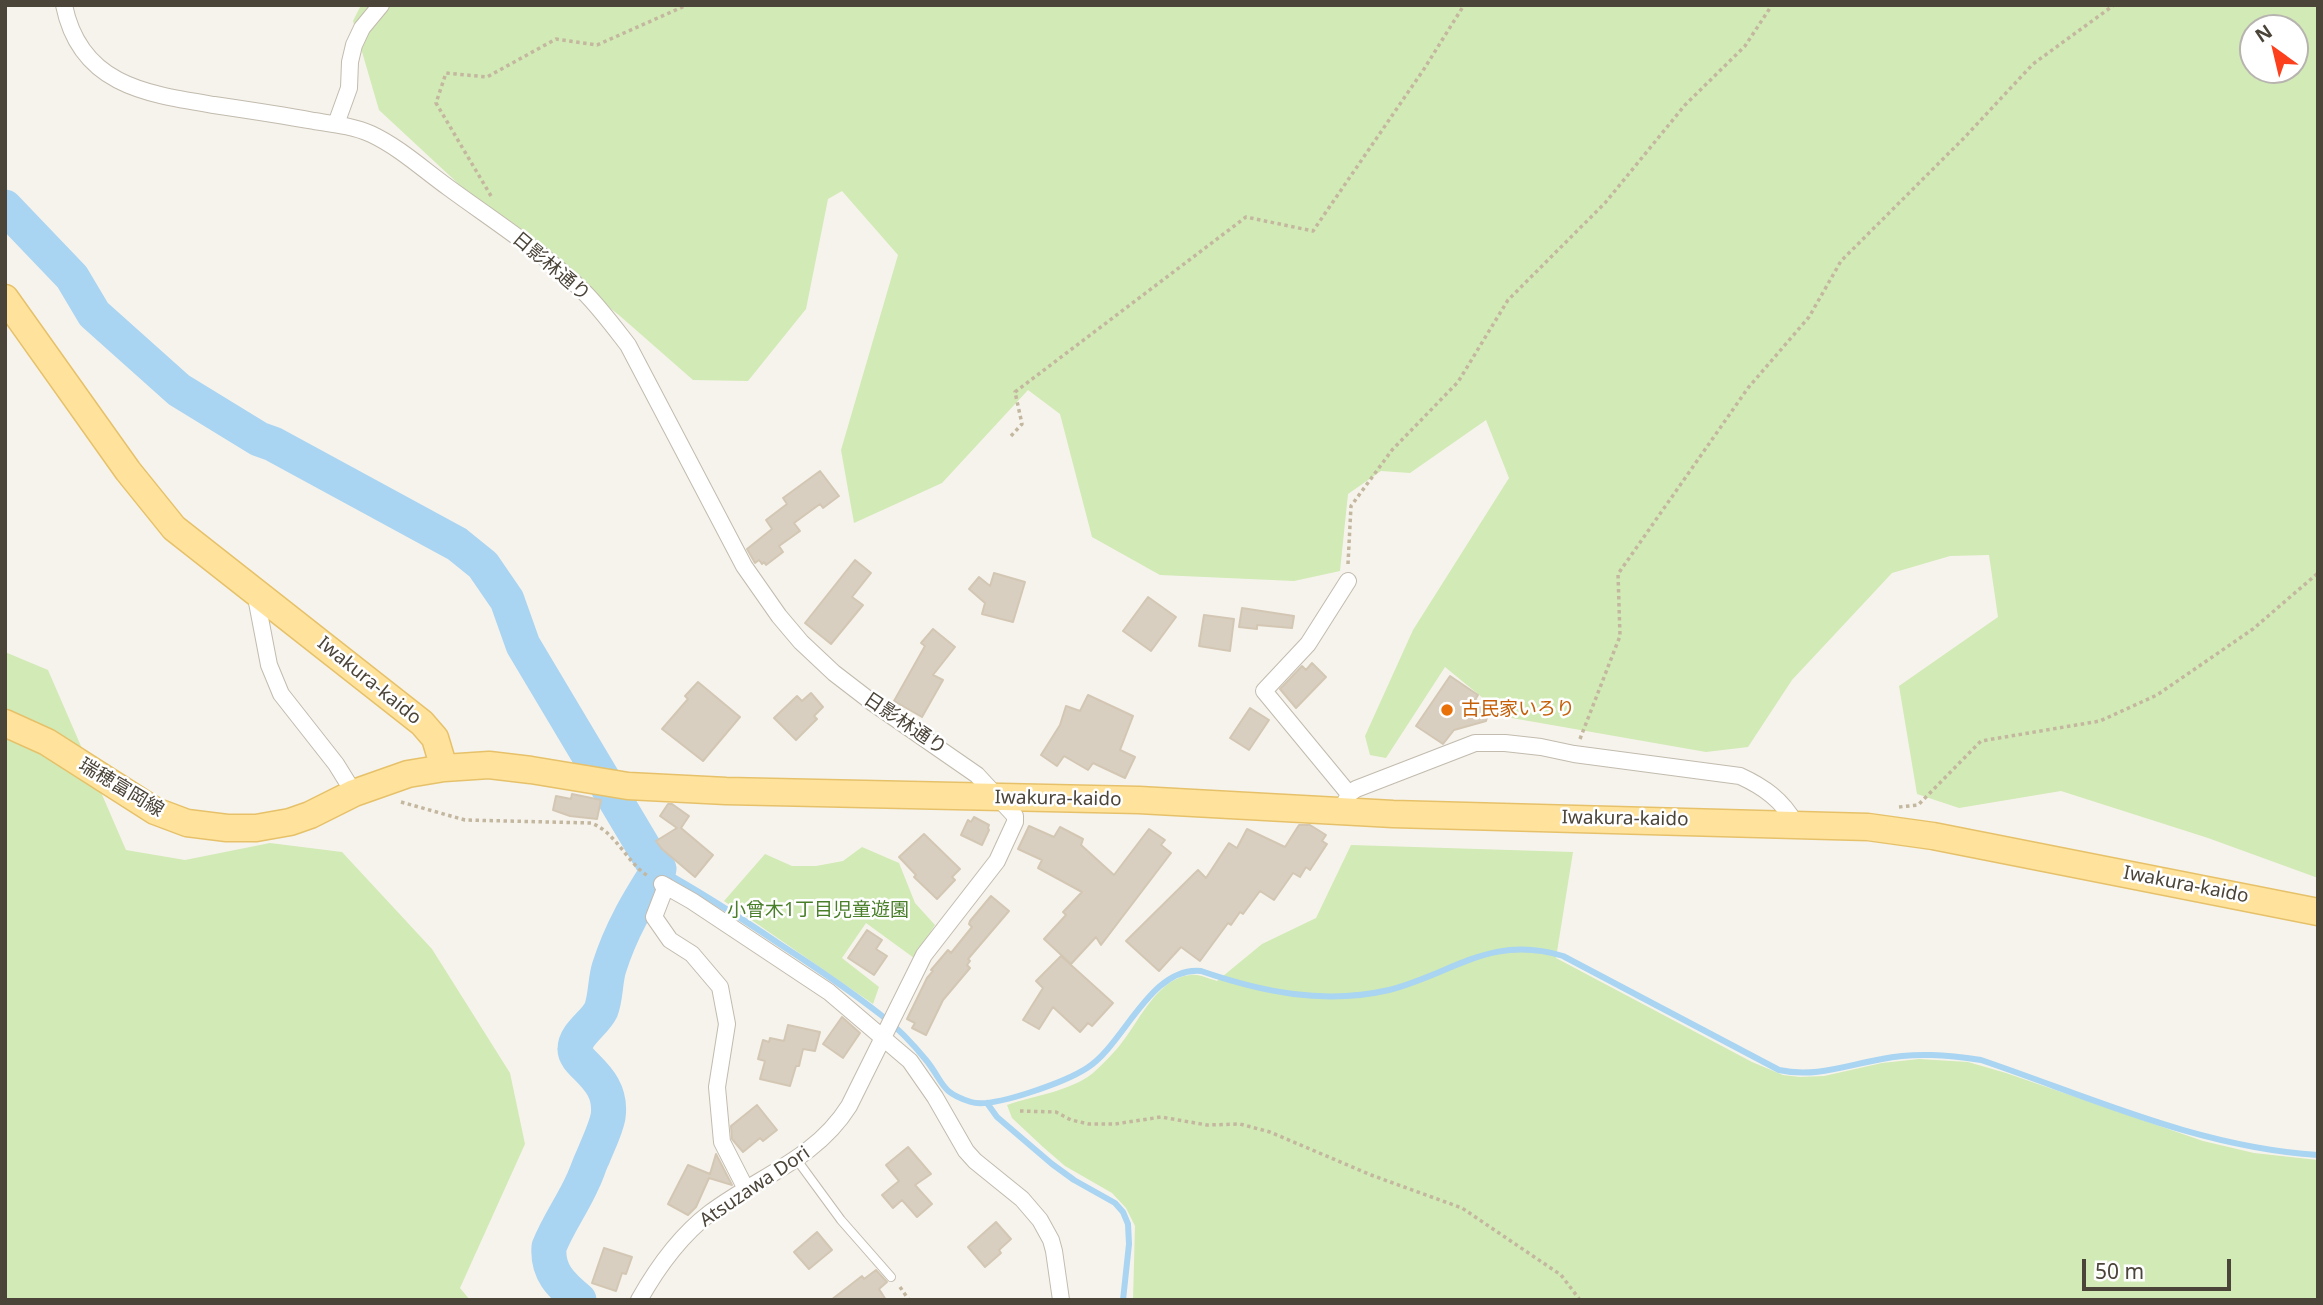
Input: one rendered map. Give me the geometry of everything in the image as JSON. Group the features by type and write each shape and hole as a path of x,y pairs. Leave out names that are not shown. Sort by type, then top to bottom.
{"main road":[{"name":"Iwakura-kaido","path":"5,299 151,501 174,528 422,723 435,738 444,768 469,765 507,767 628,786 726,791 1345,803 1868,827 1912,832 2318,912"},
{"name":"瑞穂富岡線","path":"5,723 56,747 155,811 187,823 227,828 271,826 310,814 354,793 408,774 444,768"}],"street":[{"name":"日影林通り","path":"64,5 69,24 82,50 105,73 135,89 165,97 356,128 381,140 570,279 603,313 628,345 744,566 764,597 801,642 861,694 977,775 998,797"},
{"path":"336,124 349,88 354,45 362,28 381,5"},
{"path":"1348,580 1308,644 1264,691 1345,803 1356,789 1475,743 1505,743 1741,776 1758,784 1786,806 1795,823"},
{"path":"255,590 269,665 281,694 336,764 354,793"},
{"name":"Atsuzawa Dori","path":"639,1300 660,1266 707,1215 797,1160 818,1144 841,1120 923,955 983,880 1009,837 1015,816 998,797"},
{"path":"746,1189 722,1142 717,1087 727,1024 720,987 692,954 670,940 654,917 664,885 829,992 899,1051 920,1073 959,1142 975,1161 1022,1199 1040,1220 1051,1240 1061,1300"}],"lane":[{"path":"797,1160 841,1220 891,1277"}],"path":[{"path":"499,225 490,191 436,103 446,73 487,77 556,39 597,45 687,5"},
{"path":"1011,436 1022,424 1015,392 1246,217 1313,231 1424,69 1464,5"},
{"path":"1348,580 1351,506 1367,483 1392,450 1458,382 1507,300 1605,203 1685,105 1745,46 1772,5"},
{"path":"1574,754 1620,636 1618,574 1748,388 1809,317 1840,261 1964,138 2033,64 2114,5"},
{"path":"1892,808 1918,805 1981,741 2100,721 2157,695 2253,629 2318,573"},
{"path":"392,800 465,820 591,823 606,831 633,865 643,872"},
{"path":"1020,1111 1056,1112 1089,1124 1115,1124 1161,1117 1207,1125 1240,1125 1270,1132 1371,1175 1462,1208 1561,1275 1580,1300"}],"green space":[{"path":"361,5 2318,5 2318,878 2208,838 2061,791 1959,808 1917,794 1899,686 1998,617 1989,555 1950,556 1892,573 1792,680 1748,747 1706,752 1506,717 1445,667 1386,758 1370,755 1365,736 1413,630 1509,478 1486,420 1410,473 1381,471 1348,494 1340,571 1294,581 1160,575 1092,537 1060,414 1028,390 942,483 854,523 841,450 898,255 842,191 828,199 806,309 748,381 693,380 620,316 478,202 379,110 353,21"},
{"path":"5,652 48,670 126,850 185,860 270,843 342,852 432,949 510,1073 525,1144 460,1288 470,1300 5,1300"},
{"path":"1351,845 1573,852 1556,958 1752,1062 1783,1075 1824,1076 1882,1063 1919,1059 1968,1062 2203,1141 2254,1153 2318,1160 2318,1300 1133,1300 1135,1226 1126,1208 1112,1193 1065,1166 1043,1147 1012,1118 1007,1105 1063,1089 1093,1073 1123,1041 1151,1001 1169,983 1191,975 1217,981 1262,944 1316,918"},
{"name":"小曾木1丁目児童遊園","path":"862,847 899,863 915,903 935,925 914,958 866,923 842,958 879,987 873,1004 724,901 765,854 792,866 816,866 843,861"}],"building":[{"path":"820,471 839,496 823,508 820,504 794,523 800,531 779,546 783,552 766,565 759,560 755,563 747,549 772,529 766,520 787,504 783,498"},
{"path":"855,560 871,573 852,597 863,605 831,644 805,623"},
{"path":"994,573 1025,582 1013,622 982,614 985,603 969,589 979,577 990,586"},
{"path":"1148,597 1176,617 1151,651 1123,631"},
{"path":"1242,608 1294,616 1292,628 1257,625 1257,629 1239,627"},
{"path":"1204,615 1234,619 1230,651 1199,646"},
{"path":"933,629 955,647 933,675 943,680 922,717 894,701 925,646 921,643"},
{"path":"1312,663 1326,677 1296,708 1280,689 1302,666 1306,670"},
{"path":"1450,676 1478,695 1475,700 1490,707 1486,721 1454,730 1443,744 1416,726"},
{"path":"698,682 740,717 703,761 662,729 688,699 685,696"},
{"path":"811,693 823,707 814,716 817,719 796,740 774,718 797,696 802,701"},
{"path":"1088,695 1133,716 1120,750 1135,757 1125,778 1093,763 1088,770 1064,756 1057,766 1041,755 1060,725 1066,706 1080,711"},
{"path":"1250,708 1269,720 1249,750 1230,738"},
{"path":"572,794 601,800 597,819 570,816 553,810 556,796 571,799"},
{"path":"668,804 689,816 681,828 713,855 695,877 656,841 677,828 660,816"},
{"path":"974,817 989,825 982,845 961,835 968,820 971,822"},
{"path":"1299,825 1310,825 1326,835 1322,841 1327,844 1310,870 1306,867 1300,877 1293,873 1274,900 1260,891 1243,914 1240,912 1231,925 1228,923 1200,961 1181,947 1159,971 1126,941 1198,870 1206,878 1229,843 1237,848 1247,829 1285,847"},
{"path":"1029,826 1054,837 1060,827 1083,839 1081,845 1114,875 1149,829 1165,840 1161,845 1171,853 1101,945 1096,937 1071,964 1044,939 1066,915 1063,912 1082,892 1038,868 1042,860 1018,849"},
{"path":"924,834 960,869 952,877 955,880 937,899 914,877 916,875 899,857"},
{"path":"991,896 1009,911 968,959 970,961 967,965 970,968 943,1000 926,1035 912,1028 915,1023 907,1019 933,971 931,970 948,950 951,953 972,927 970,921"},
{"path":"867,930 882,940 876,949 887,956 874,975 848,958"},
{"path":"1061,956 1113,1003 1092,1026 1088,1023 1080,1032 1053,1007 1039,1029 1023,1020 1043,988 1036,981"},
{"path":"842,1017 860,1033 843,1058 823,1044"},
{"path":"788,1025 820,1032 815,1051 803,1049 790,1086 760,1079 765,1061 758,1059 763,1040 769,1042 770,1038 784,1041"},
{"path":"757,1105 777,1130 763,1141 760,1138 743,1152 732,1139 731,1126"},
{"path":"908,1147 931,1174 915,1185 932,1204 917,1217 902,1200 893,1208 882,1195 899,1181 886,1165"},
{"path":"716,1154 732,1185 709,1178 696,1207 688,1215 668,1204 688,1165 710,1174"},
{"path":"996,1222 1011,1239 999,1250 1001,1253 985,1267 968,1247"},
{"path":"817,1232 832,1250 809,1269 794,1252"},
{"path":"604,1248 632,1257 626,1274 622,1273 616,1291 592,1283"},
{"path":"876,1270 887,1282 879,1289 886,1300 831,1300 862,1276 864,1279"}],"waterway":[{"path":"5,207 72,277 94,314 179,390 259,439 273,444 457,544 483,565 507,600 523,645 659,869 619,941 609,968 601,1010 578,1038 575,1049 576,1055 600,1082 608,1103 608,1117 601,1137 579,1189 549,1247 550,1264 556,1277 579,1300"},
{"path":"659,869 751,925 869,1006 911,1042 947,1090 971,1102 1012,1098 1064,1080 1087,1068 1100,1057 1152,993 1183,973 1201,971 1247,985 1294,994 1341,996 1389,990 1493,953 1538,950 1563,956 1779,1070 1818,1072 1907,1055 1981,1060 2105,1105 2188,1131 2230,1142 2318,1155"},
{"path":"987,1103 997,1117 1052,1164 1115,1203 1123,1212 1128,1224 1129,1244 1123,1300"}],"place":[{"name":"古民家いろり","path":"1447,710"}]}
